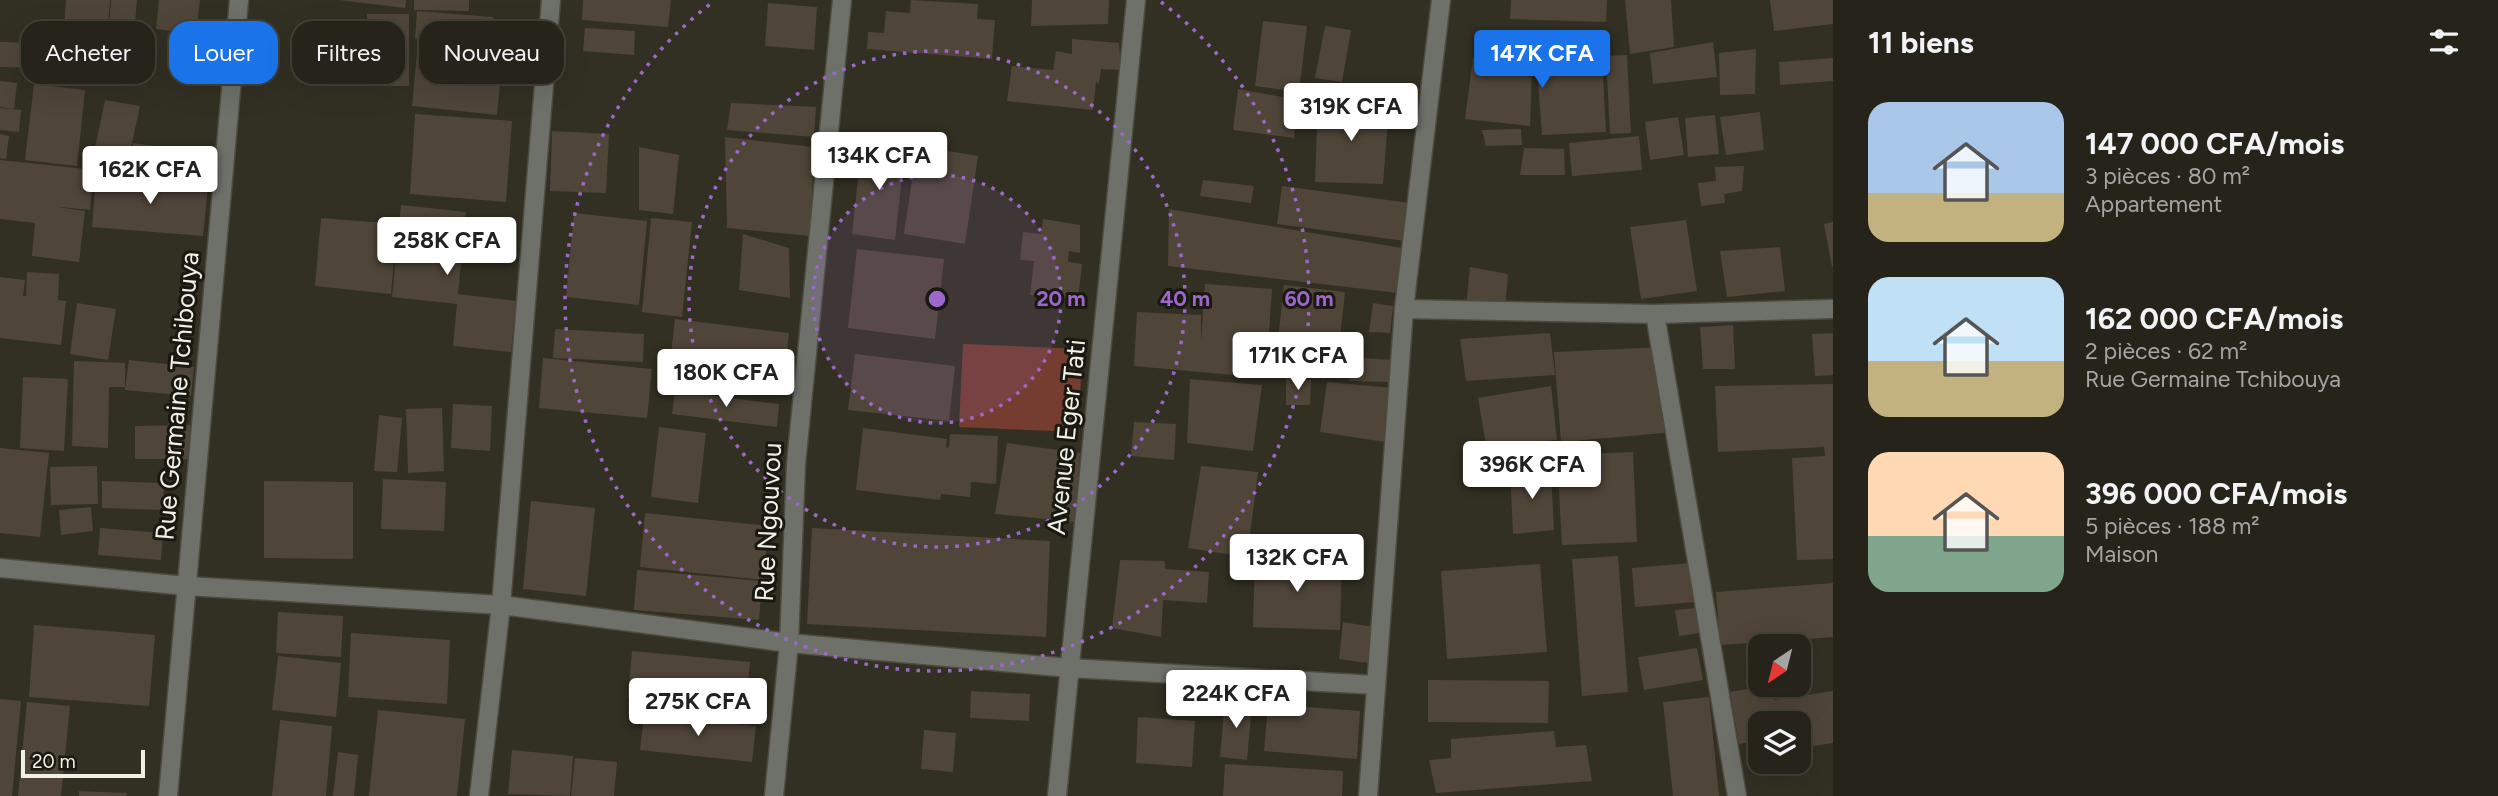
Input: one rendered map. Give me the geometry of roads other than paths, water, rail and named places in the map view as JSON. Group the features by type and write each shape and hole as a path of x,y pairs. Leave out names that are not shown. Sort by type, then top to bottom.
{"street":[{"name":"Rue Germaine Tchibouya","path":"168,796 239,0"},
{"path":"479,796 501,605 551,0"},
{"name":"Rue Ngouvou","path":"774,796 789,643 796,464 842,0"},
{"name":"Avenue Eger Tati","path":"1057,796 1136,0"},
{"path":"1368,796 1404,309 1441,0"},
{"path":"1404,309 1655,314 1833,309"},
{"path":"1655,314 1737,796"},
{"path":"0,568 186,586 501,605 789,643 1069,668 1376,685"}]}
